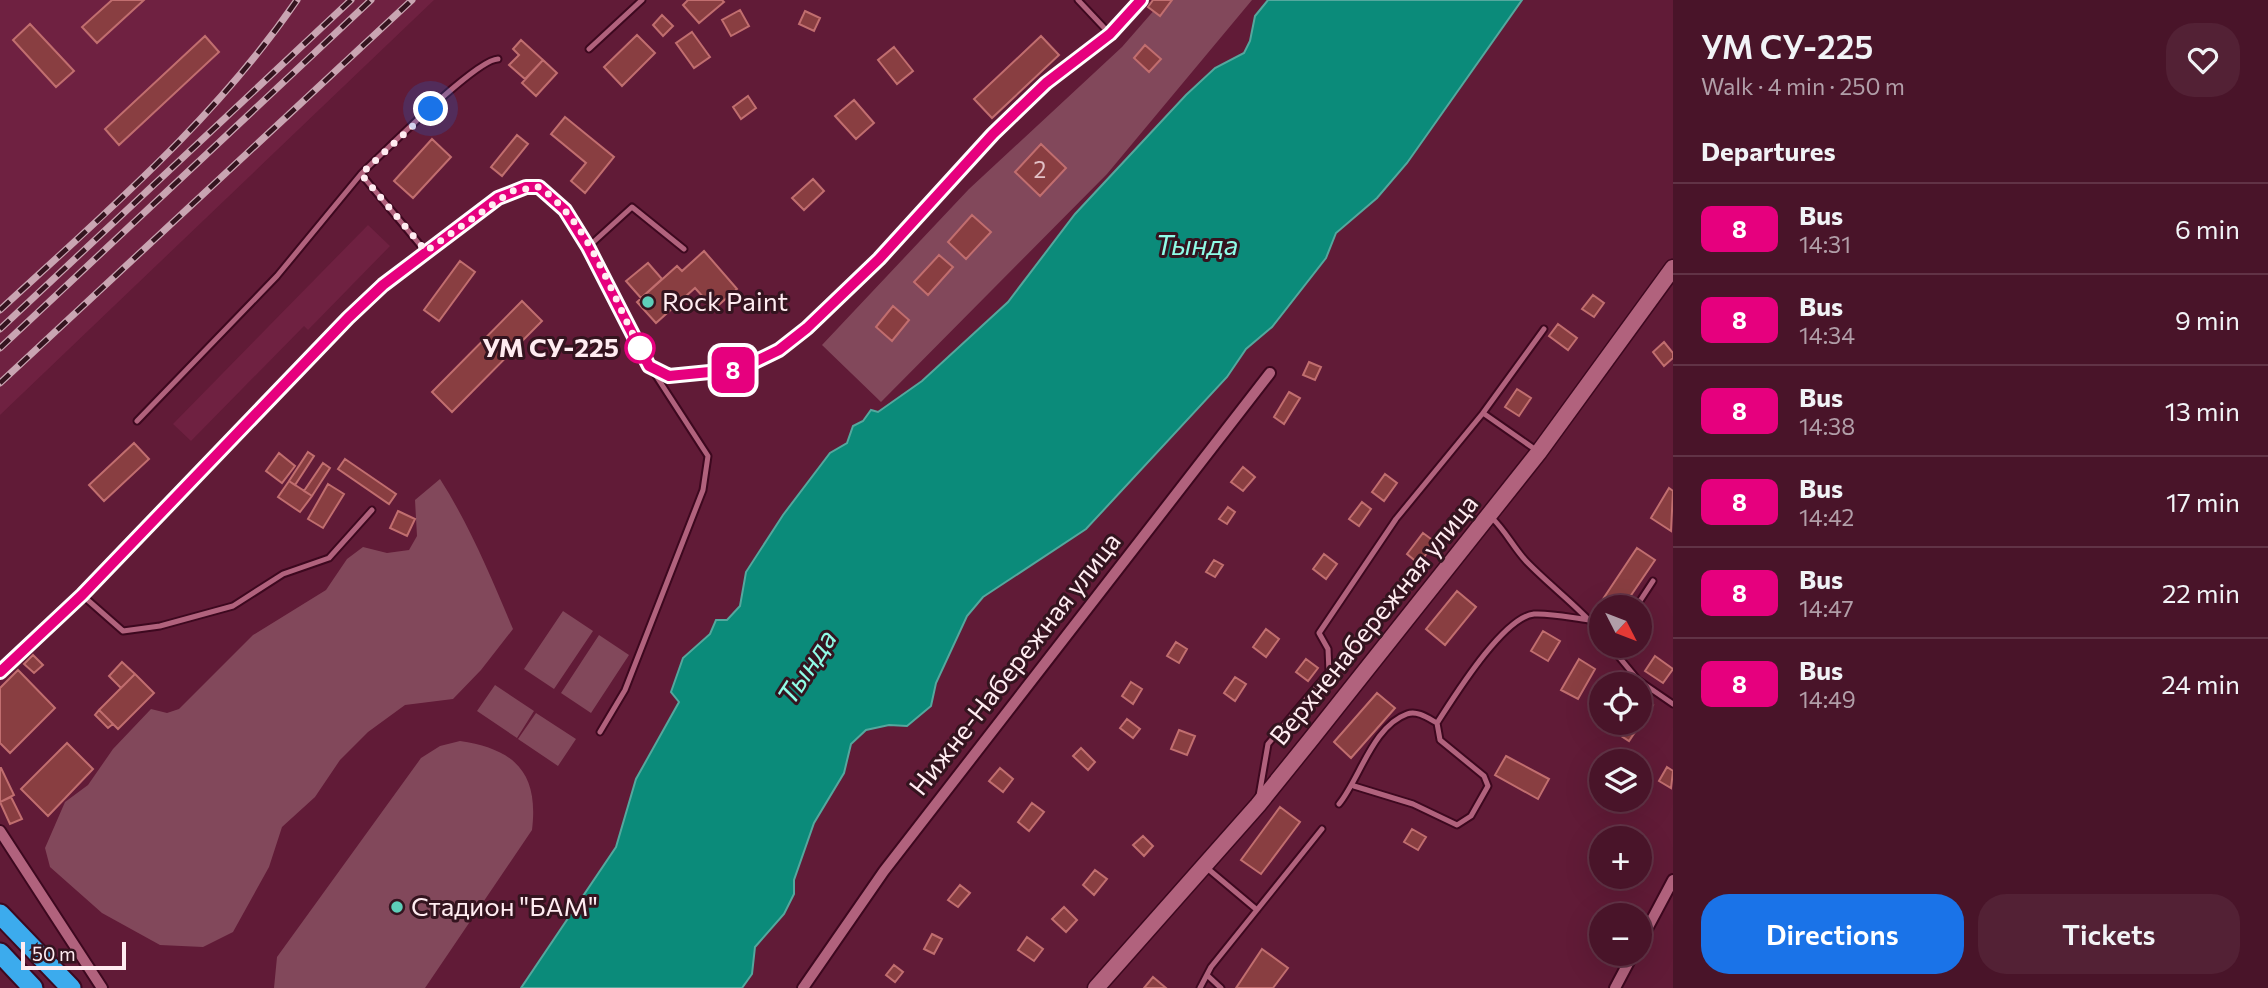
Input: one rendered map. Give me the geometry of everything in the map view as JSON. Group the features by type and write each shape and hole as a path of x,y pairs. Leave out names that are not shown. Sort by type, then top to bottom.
{"highway":[{"path":"0,914 71,988"},
{"path":"0,953 33,988"}],"street":[{"path":"0,672 82,595 348,318 426,251 498,198 526,187 539,187 553,197 588,247 649,366 669,376 740,369 779,350 851,286 993,134 1046,83 1110,34 1141,0"},
{"name":"Верхненабережная улица","path":"1096,988 1258,805 1539,452 1673,268"},
{"name":"Нижне-Набережная улица","path":"803,988 884,871 1270,373"},
{"path":"0,831 103,988"},
{"path":"1652,919 1673,880"},
{"path":"1615,988 1627,966"}],"lane":[{"path":"589,49 642,0"},
{"path":"1078,0 1110,34"},
{"path":"137,421 277,276 361,174 466,77 491,59 498,59"},
{"path":"361,174 426,251"},
{"path":"588,247 632,207 684,249"},
{"path":"1258,805 1268,744 1329,672 1328,649 1319,633 1396,519 1483,413 1545,329"},
{"path":"600,732 625,690 635,665 703,490 708,456 649,366"},
{"path":"1483,413 1539,452"},
{"path":"82,595 122,631 197,617 233,606 283,574 329,558 372,510"},
{"path":"1489,516 1501,526 1522,557 1569,597 1589,620"},
{"path":"1644,595 1653,581"},
{"path":"1354,786 1413,804 1457,825 1471,816 1488,786 1484,776 1440,740 1437,723 1474,667 1516,622 1533,614 1589,620"},
{"path":"1621,658 1638,680 1673,704"},
{"path":"1339,804 1354,786 1367,753 1392,723 1408,713 1420,713 1437,723"},
{"path":"1200,988 1207,975 1322,829"},
{"path":"1204,866 1257,910"},
{"path":"1207,975 1221,988"}],"shaded area":[{"path":"0,0 434,0 0,415"},
{"path":"1163,0 1252,0 1107,174 881,402 822,345 969,189 1122,47"},
{"path":"368,225 390,246 308,330 304,326 191,441 173,424"},
{"path":"440,479 470,533 513,629 481,670 453,699 405,705 368,732 340,760 315,797 282,827 269,867 233,932 203,947 160,945 102,913 50,867 45,848 65,802 88,785 113,749 151,709 167,713 179,709 253,635 326,590 347,559 363,547 387,553 409,550 417,536 415,500"},
{"path":"563,611 593,631 554,689 524,669"},
{"path":"599,635 629,655 591,713 561,693"},
{"path":"495,685 534,711 517,738 477,711"},
{"path":"536,713 576,739 558,766 518,739"},
{"name":"Стадион \"БАМ\"","path":"460,741 495,750 519,767 527,779 531,793 532,830 425,988 274,988 277,957 421,758 440,746"}],"water":[{"name":"Тында","path":"1268,0 1522,0 1407,163 1377,198 1336,233 1326,258 1272,327 1246,349 1227,377 1086,529 983,597 967,616 936,683 931,706 907,726 889,725 866,730 851,744 844,773 814,823 794,880 794,894 784,914 755,947 752,974 742,988 521,988 616,847 636,779 679,702 671,692 683,658 710,634 716,620 727,620 740,606 746,572 783,515 830,453 847,443 853,426 863,421 871,410 878,412 922,381 1008,302 1075,214 1186,95 1215,68 1244,53 1250,41 1255,16"}],"building":[{"path":"112,0 144,0 97,43 82,27"},
{"path":"688,0 724,2 699,23 683,5"},
{"path":"1153,0 1172,0 1160,16 1148,7"},
{"path":"740,10 749,26 731,36 722,20"},
{"path":"805,11 820,18 814,31 799,24"},
{"path":"662,15 673,26 663,36 653,25"},
{"path":"30,24 74,71 56,87 13,40"},
{"path":"692,32 710,57 694,68 676,43"},
{"path":"637,35 655,53 622,86 604,67"},
{"path":"205,36 219,52 119,145 105,129"},
{"path":"1041,36 1059,55 992,118 974,99"},
{"path":"521,40 543,60 525,79 509,65 519,55 513,49"},
{"path":"1145,45 1161,59 1149,72 1134,58"},
{"path":"894,47 913,71 897,84 878,60"},
{"path":"543,60 557,73 536,96 522,83"},
{"path":"748,96 756,108 741,119 733,107"},
{"path":"854,100 874,123 856,139 835,116"},
{"path":"565,117 614,157 585,193 571,181 586,163 551,134"},
{"path":"517,135 528,144 502,176 491,167"},
{"path":"432,139 451,157 413,198 394,181"},
{"path":"1041,144 1066,168 1040,196 1015,172"},
{"path":"813,179 824,191 804,210 792,198"},
{"path":"972,215 991,232 966,259 948,242"},
{"path":"704,251 737,289 714,309 695,288 656,323 637,302 677,266 682,271"},
{"path":"939,255 953,267 928,295 914,282"},
{"path":"460,261 475,272 439,321 424,310"},
{"path":"648,263 662,279 641,298 626,281"},
{"path":"1593,295 1604,303 1594,317 1582,309"},
{"path":"522,301 542,321 452,412 432,392"},
{"path":"893,306 909,320 892,341 876,327"},
{"path":"1558,324 1577,338 1568,350 1549,336"},
{"path":"1664,342 1673,353 1673,358 1664,366 1653,352"},
{"path":"1309,362 1321,367 1315,380 1303,375"},
{"path":"1517,389 1531,398 1519,416 1505,407"},
{"path":"1289,392 1300,398 1284,424 1274,417"},
{"path":"134,443 149,459 104,501 89,485"},
{"path":"308,452 314,456 295,485 289,481"},
{"path":"279,453 295,466 282,483 266,471"},
{"path":"345,459 396,494 389,504 338,469"},
{"path":"323,463 330,468 312,496 304,491"},
{"path":"1243,467 1255,477 1243,491 1231,482"},
{"path":"1385,474 1397,483 1384,501 1372,492"},
{"path":"289,481 312,496 300,512 278,497"},
{"path":"328,484 344,494 323,528 308,519"},
{"path":"1669,488 1673,491 1671,531 1651,518"},
{"path":"1362,502 1371,509 1359,526 1349,519"},
{"path":"1228,507 1235,512 1227,524 1219,519"},
{"path":"398,511 415,519 407,536 390,528"},
{"path":"1423,533 1435,542 1419,564 1407,554"},
{"path":"1637,548 1655,560 1631,595 1606,595"},
{"path":"1324,554 1337,564 1326,579 1313,569"},
{"path":"1214,560 1223,565 1215,577 1206,572"},
{"path":"1457,591 1476,607 1445,645 1426,629"},
{"path":"1266,629 1279,639 1266,657 1253,647"},
{"path":"1543,631 1560,641 1548,661 1531,651"},
{"path":"1176,642 1187,649 1179,663 1167,656"},
{"path":"33,655 43,665 34,673 24,664"},
{"path":"1655,656 1673,669 1663,683 1652,676 1652,672 1645,671"},
{"path":"1306,659 1318,668 1308,681 1296,672"},
{"path":"1579,659 1595,669 1589,672 1589,680 1578,699 1561,690"},
{"path":"122,662 135,674 121,688 109,676"},
{"path":"18,670 55,708 10,753 0,743 0,688"},
{"path":"135,674 154,693 118,729 99,710"},
{"path":"1235,677 1246,684 1235,701 1224,693"},
{"path":"1131,682 1142,689 1133,704 1122,696"},
{"path":"1377,693 1395,708 1351,758 1334,742"},
{"path":"99,710 113,724 108,728 95,715"},
{"path":"1127,719 1140,729 1133,738 1120,728"},
{"path":"1179,730 1195,736 1187,755 1171,749"},
{"path":"1620,735 1633,735 1629,741"},
{"path":"67,743 93,769 48,816 21,789"},
{"path":"1081,748 1095,762 1088,770 1073,756"},
{"path":"1506,756 1549,779 1538,799 1495,775"},
{"path":"1667,767 1673,771 1671,788 1659,781"},
{"path":"0,768 14,795 0,802"},
{"path":"1000,768 1013,779 1003,792 989,781"},
{"path":"11,797 22,819 10,824 0,802"},
{"path":"1032,803 1044,812 1029,831 1018,822"},
{"path":"1280,807 1300,822 1261,874 1241,860"},
{"path":"1412,829 1426,837 1418,850 1404,842"},
{"path":"1143,836 1153,846 1144,856 1133,845"},
{"path":"1095,870 1107,879 1094,895 1083,885"},
{"path":"960,885 970,893 958,907 948,900"},
{"path":"1064,907 1077,920 1066,932 1052,919"},
{"path":"932,934 942,939 934,954 924,949"},
{"path":"1027,937 1043,949 1034,961 1018,950"},
{"path":"1262,949 1288,968 1273,988 1236,988"},
{"path":"894,965 903,972 895,982 886,975"},
{"path":"1153,977 1166,988 1144,988"}],"railway":[{"path":"0,310 119,200 195,125 265,44 297,0"},
{"path":"0,329 351,0"},
{"path":"0,348 371,0"},
{"path":"0,383 412,0"}],"bus line":[{"name":"8","path":"0,672 82,595 348,318 383,285 498,198 526,187 539,187 565,210 588,247 649,366 669,376 740,369 779,350 807,328 879,259 993,134 1046,83 1110,34 1141,0"}],"place":[{"name":"Rock Paint","path":"648,302"},
{"name":"УМ СУ-225","path":"640,348"},
{"name":"Стадион \"БАМ\"","path":"397,907"}],"route":[{"path":"431,109 361,174 426,251 498,198 526,187 539,187 565,210 588,247 640,348"}]}
